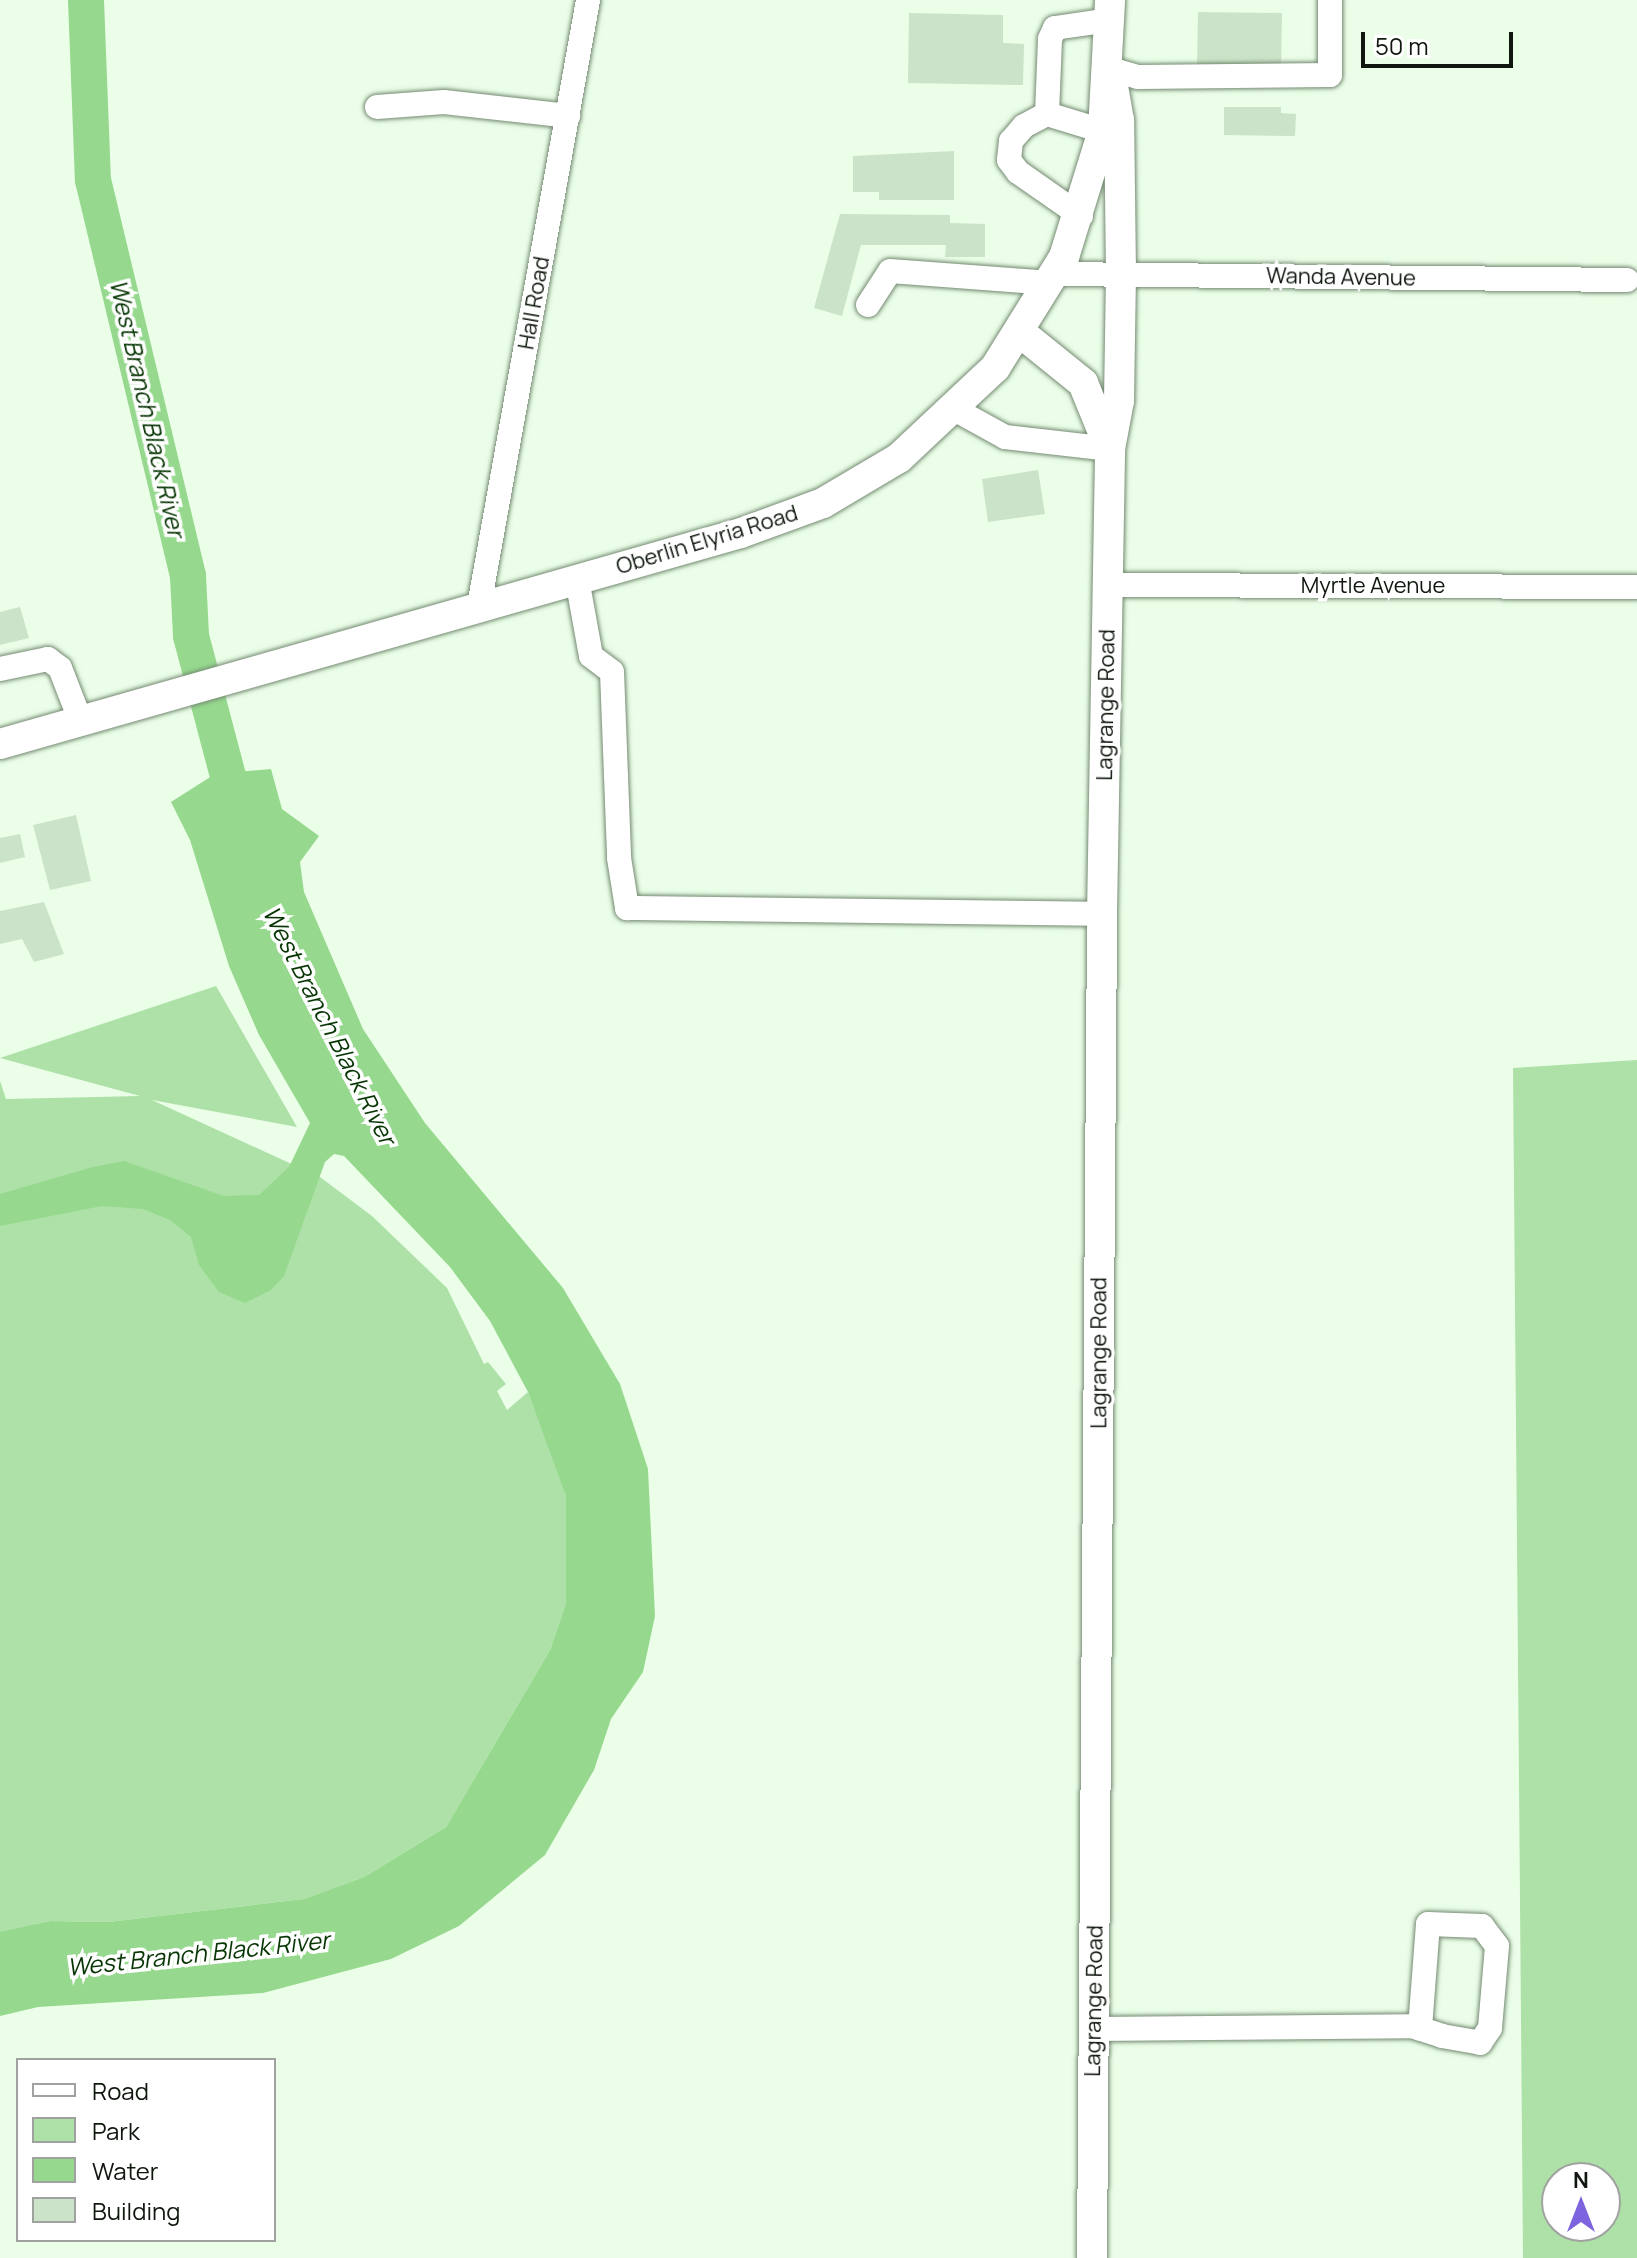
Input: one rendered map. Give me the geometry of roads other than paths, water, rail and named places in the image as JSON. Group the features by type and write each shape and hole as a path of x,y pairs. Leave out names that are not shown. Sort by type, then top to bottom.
{"main road":[{"name":"Oberlin Elyria Road","path":"0,744 79,717 741,533 823,503 899,458 956,410 1021,333 1053,279 1081,216 1103,131 1110,69 1110,10"},
{"name":"Lagrange Road","path":"1092,2258 1102,914 1110,449 1119,401 1121,274 1119,120 1110,69"},
{"name":"Lagrange Road","path":"1021,333 1083,383 1110,449"}],"street":[{"name":"Hall Road","path":"479,606 588,0"},
{"path":"1110,69 1138,77 1330,75 1330,0"},
{"path":"1047,114 1050,39 1055,28 1110,10"},
{"path":"377,107 444,102 568,116"},
{"path":"1081,216 1009,160 1011,141 1024,126 1047,114 1103,131"},
{"name":"Wanda Avenue","path":"868,305 890,271 1053,279 1121,274 1627,280"},
{"path":"956,410 1005,437 1110,449"},
{"path":"577,579 591,656 612,672 619,858 627,908 1102,914"},
{"name":"Myrtle Avenue","path":"1109,585 1637,587"},
{"path":"0,669 48,659 60,668 79,717"},
{"path":"1093,2029 1420,2029 1480,2043 1490,2028 1497,1946 1482,1926 1428,1924 1423,1936 1420,2029"}],"water":[{"path":"271,769 282,809 319,836 300,862 304,892 363,1029 425,1123 563,1288 620,1384 648,1469 655,1616 643,1672 611,1719 594,1770 545,1855 459,1926 391,1959 263,1993 38,2007 0,2016 0,1932 50,1921 108,1922 304,1899 364,1877 446,1827 550,1650 566,1603 566,1496 528,1392 490,1321 450,1267 344,1156 334,1154 325,1162 284,1276 271,1290 245,1303 219,1292 199,1265 191,1237 170,1220 143,1209 102,1206 0,1226 0,1194 93,1167 124,1161 224,1196 259,1195 289,1167 310,1123 259,1035 229,966 190,840 171,802 215,774"}],"waterway":[{"name":"West Branch Black River","path":"86,0 93,180 188,576 191,636 239,818"}]}
